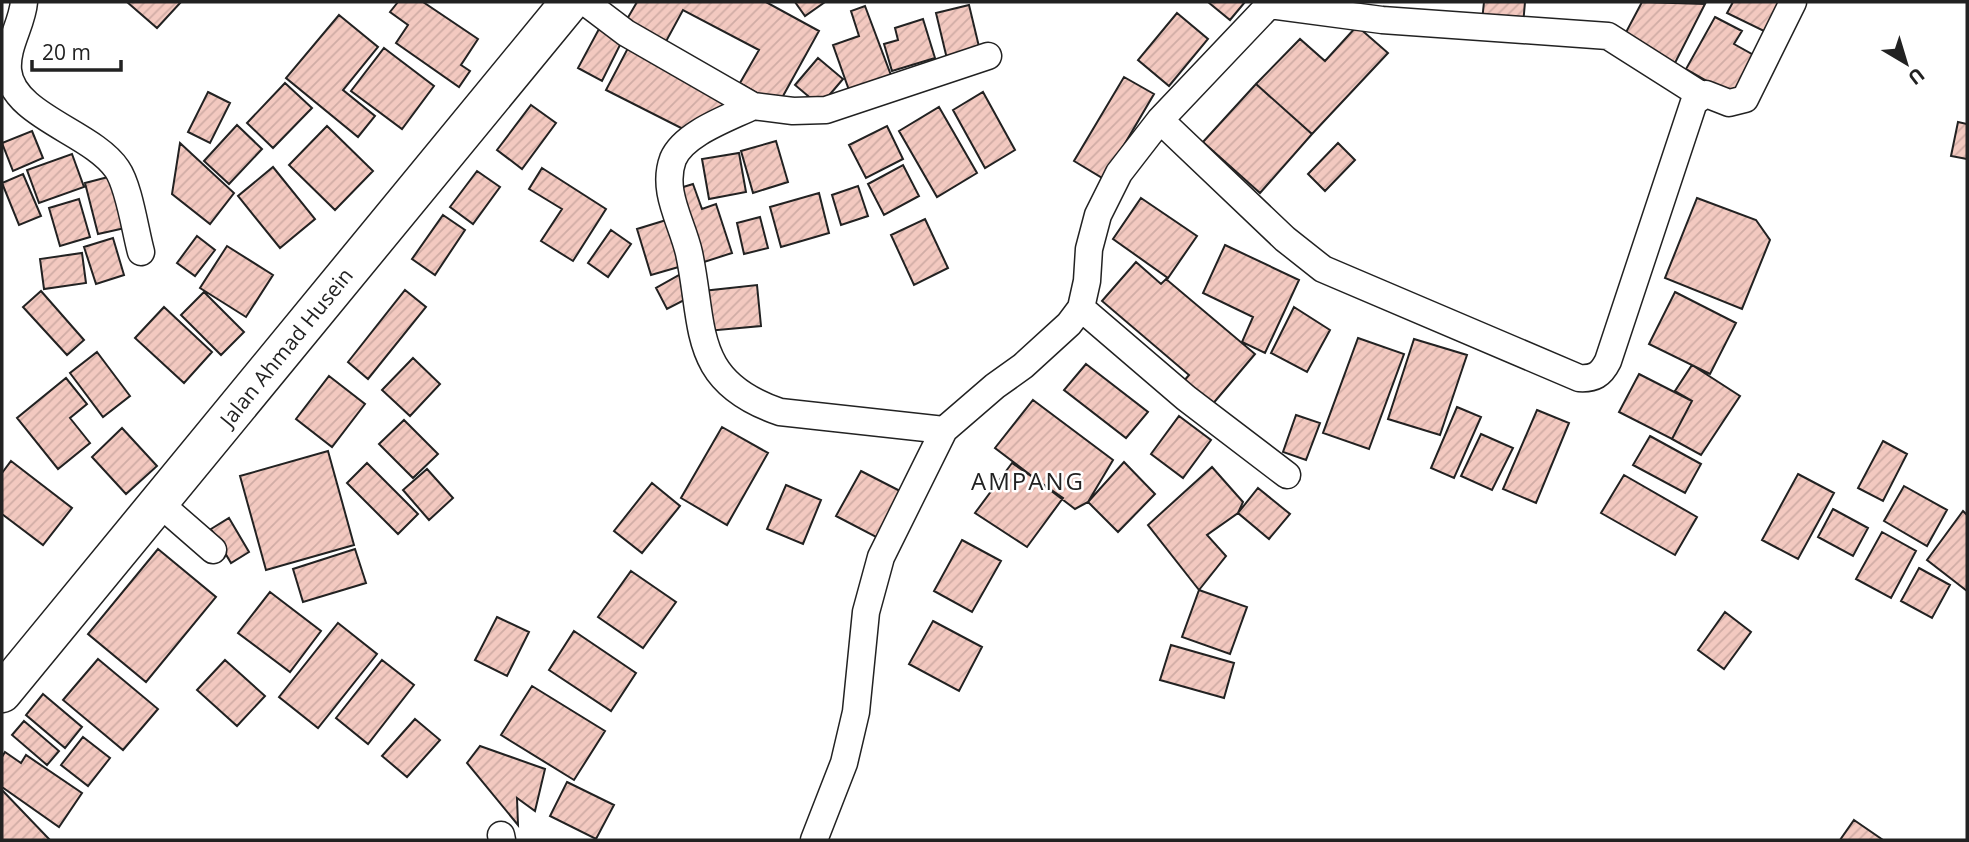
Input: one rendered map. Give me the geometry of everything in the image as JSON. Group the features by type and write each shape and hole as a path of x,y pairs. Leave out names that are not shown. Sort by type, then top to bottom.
{"main road":[{"name":"Jalan Ahmad Husein","path":"2,693 570,2"}],"street":[{"path":"24,2 8,54 12,88 24,101 94,146 119,171 141,252"},
{"path":"585,2 626,33 752,106 793,111 826,110 988,56"},
{"path":"814,840 844,763 856,712 866,611 881,557 944,430 1023,366 1069,324 1081,308 1089,248 1106,195 1160,120 1270,3 1382,20 1608,36 1700,95 1730,103 1745,99 1793,2"},
{"path":"1160,120 1285,239 1323,269 1579,378 1590,379 1603,371 1608,362 1689,114 1700,95"},
{"path":"752,106 691,139 674,156 668,175 670,194 688,251 698,326 714,365 739,392 758,405 780,412 944,430"},
{"path":"1081,308 1186,398 1287,475"},
{"path":"159,503 213,550"}],"building":[{"path":"127,2 181,2 157,28"},
{"path":"398,2 423,2 478,39 461,65 470,71 459,87 396,43 408,25 390,12"},
{"path":"637,2 766,2 819,31 778,105 740,83 759,50 683,10 663,47 623,26"},
{"path":"795,2 825,2 805,16"},
{"path":"1208,2 1245,2 1230,20"},
{"path":"1484,2 1525,2 1523,25 1482,21"},
{"path":"1642,2 1705,4 1675,63 1624,36"},
{"path":"1733,2 1784,2 1768,33 1727,13"},
{"path":"969,5 981,55 948,63 936,13"},
{"path":"865,6 892,78 850,93 833,45 859,36 851,11"},
{"path":"1177,13 1208,39 1169,86 1138,60"},
{"path":"339,15 378,47 343,90 375,116 358,137 286,78"},
{"path":"1715,17 1742,31 1734,44 1757,57 1735,97 1686,69"},
{"path":"923,19 935,58 892,71 884,44 898,40 895,28"},
{"path":"1357,26 1388,53 1312,134 1256,84 1300,39 1325,61"},
{"path":"600,27 623,39 602,81 578,68"},
{"path":"384,48 434,86 402,129 351,91"},
{"path":"628,48 739,104 693,134 606,90"},
{"path":"818,58 843,79 820,106 795,85"},
{"path":"1124,77 1154,94 1104,179 1074,161"},
{"path":"285,83 312,108 273,148 247,123"},
{"path":"1256,84 1312,134 1260,193 1203,142"},
{"path":"208,92 230,103 210,143 188,132"},
{"path":"983,92 1015,150 985,168 953,110"},
{"path":"531,105 556,123 522,169 497,150"},
{"path":"939,107 977,173 937,197 899,131"},
{"path":"1958,122 1967,124 1967,159 1951,156"},
{"path":"237,125 262,149 229,184 204,161"},
{"path":"327,126 373,171 335,210 289,165"},
{"path":"887,126 903,159 866,178 849,145"},
{"path":"32,131 43,158 13,171 2,143"},
{"path":"776,141 788,182 753,193 741,151"},
{"path":"180,143 234,193 210,224 172,194"},
{"path":"1338,143 1355,160 1325,191 1308,174"},
{"path":"739,153 746,192 709,199 702,159"},
{"path":"72,154 84,187 39,203 27,170"},
{"path":"903,165 919,196 884,215 868,184"},
{"path":"273,167 315,219 280,248 238,196"},
{"path":"542,168 606,209 573,261 541,241 562,209 529,189"},
{"path":"477,171 500,187 473,224 450,207"},
{"path":"23,174 41,216 19,225 2,183"},
{"path":"112,176 125,228 98,234 85,183"},
{"path":"693,184 702,209 716,204 732,253 704,262 680,188"},
{"path":"858,186 868,216 841,225 832,195"},
{"path":"819,193 829,233 781,247 770,207"},
{"path":"1141,198 1197,236 1168,278 1113,239"},
{"path":"1697,198 1756,220 1770,240 1742,309 1665,278"},
{"path":"79,199 90,237 60,246 49,208"},
{"path":"443,215 465,230 435,275 412,259"},
{"path":"676,217 689,264 651,275 637,229"},
{"path":"760,217 768,248 744,254 737,223"},
{"path":"925,219 948,268 914,285 891,235"},
{"path":"611,230 631,244 608,277 588,263"},
{"path":"197,236 215,250 195,276 177,263"},
{"path":"113,238 124,275 96,284 84,247"},
{"path":"1225,245 1299,280 1265,353 1242,342 1253,317 1203,293"},
{"path":"227,246 273,275 246,317 200,288"},
{"path":"82,253 86,283 44,289 40,259"},
{"path":"1136,262 1161,284 1166,279 1255,354 1211,406 1183,382 1189,375 1102,301"},
{"path":"681,274 692,296 667,309 656,288"},
{"path":"757,285 761,326 707,331 703,291"},
{"path":"405,290 426,307 368,379 348,362"},
{"path":"41,291 84,340 67,355 23,307"},
{"path":"204,292 244,332 221,355 181,315"},
{"path":"1675,292 1736,323 1710,374 1649,344"},
{"path":"164,307 212,352 184,383 135,338"},
{"path":"1294,307 1330,330 1307,372 1271,353"},
{"path":"1358,338 1404,354 1369,449 1323,433"},
{"path":"1414,339 1467,355 1440,435 1388,419"},
{"path":"97,352 130,396 103,417 70,373"},
{"path":"413,358 440,384 410,416 382,390"},
{"path":"1086,364 1148,412 1126,438 1064,390"},
{"path":"1692,365 1740,396 1701,455 1672,439 1692,401 1675,391"},
{"path":"1639,374 1692,401 1672,439 1619,412"},
{"path":"329,376 365,404 332,447 296,419"},
{"path":"66,378 87,404 70,418 90,443 58,469 17,418"},
{"path":"1033,400 1113,460 1088,502 1075,509 995,448"},
{"path":"1457,407 1481,417 1454,478 1431,468"},
{"path":"1537,410 1569,423 1536,503 1503,489"},
{"path":"1296,415 1320,423 1306,460 1283,452"},
{"path":"1179,416 1211,440 1183,478 1151,454"},
{"path":"404,420 438,454 413,478 379,444"},
{"path":"722,427 768,453 727,525 681,498"},
{"path":"122,428 157,466 126,494 92,457"},
{"path":"1481,434 1513,448 1492,490 1461,476"},
{"path":"1650,436 1701,464 1685,493 1633,465"},
{"path":"1883,441 1907,454 1883,501 1858,488"},
{"path":"328,451 354,545 266,570 240,476"},
{"path":"11,461 72,508 43,545 2,514 2,473"},
{"path":"1124,462 1155,494 1118,532 1088,502"},
{"path":"367,463 418,514 398,534 347,483"},
{"path":"1012,463 1063,498 1027,547 975,513"},
{"path":"1212,467 1243,502 1238,513 1207,535 1226,556 1199,590 1148,525"},
{"path":"427,469 453,498 429,520 403,490"},
{"path":"861,471 902,492 878,538 836,516"},
{"path":"1798,474 1834,493 1798,559 1762,540"},
{"path":"1624,475 1697,517 1675,555 1601,513"},
{"path":"652,483 680,506 642,553 614,531"},
{"path":"786,485 821,500 803,544 767,529"},
{"path":"1904,486 1947,510 1927,546 1884,521"},
{"path":"1258,488 1290,514 1269,539 1238,513"},
{"path":"1833,509 1868,528 1853,556 1818,537"},
{"path":"1963,511 1967,515 1967,591 1927,560"},
{"path":"229,518 249,552 231,563 211,529"},
{"path":"1882,532 1916,551 1891,598 1856,579"},
{"path":"962,540 1001,561 972,612 934,591"},
{"path":"158,549 216,597 146,682 88,634"},
{"path":"355,549 366,583 303,602 293,569"},
{"path":"1919,568 1950,585 1932,618 1901,601"},
{"path":"631,571 676,602 643,648 598,617"},
{"path":"1199,590 1247,607 1230,654 1182,637"},
{"path":"270,592 321,631 290,672 238,633"},
{"path":"1725,612 1751,632 1724,669 1698,650"},
{"path":"497,617 529,632 507,676 475,660"},
{"path":"933,621 982,647 959,691 909,664"},
{"path":"338,623 377,654 318,728 279,697"},
{"path":"574,631 636,673 611,711 549,670"},
{"path":"1171,645 1234,663 1224,698 1160,680"},
{"path":"98,659 158,709 123,750 63,700"},
{"path":"225,660 265,696 237,726 197,690"},
{"path":"382,660 414,685 368,744 336,718"},
{"path":"532,686 605,731 574,780 501,735"},
{"path":"43,694 82,727 65,748 26,715"},
{"path":"415,719 440,740 407,777 382,756"},
{"path":"24,721 59,751 47,765 12,735"},
{"path":"83,737 110,758 88,786 61,765"},
{"path":"480,746 545,769 535,811 517,798 518,825 467,763"},
{"path":"5,752 21,763 26,755 82,793 59,827 2,787 2,757"},
{"path":"567,782 614,805 596,839 550,816"},
{"path":"2,790 49,839 48,840 2,840"},
{"path":"1854,820 1883,840 1840,840"}],"district":[{"name":"AMPANG","path":"1028,480"}]}
